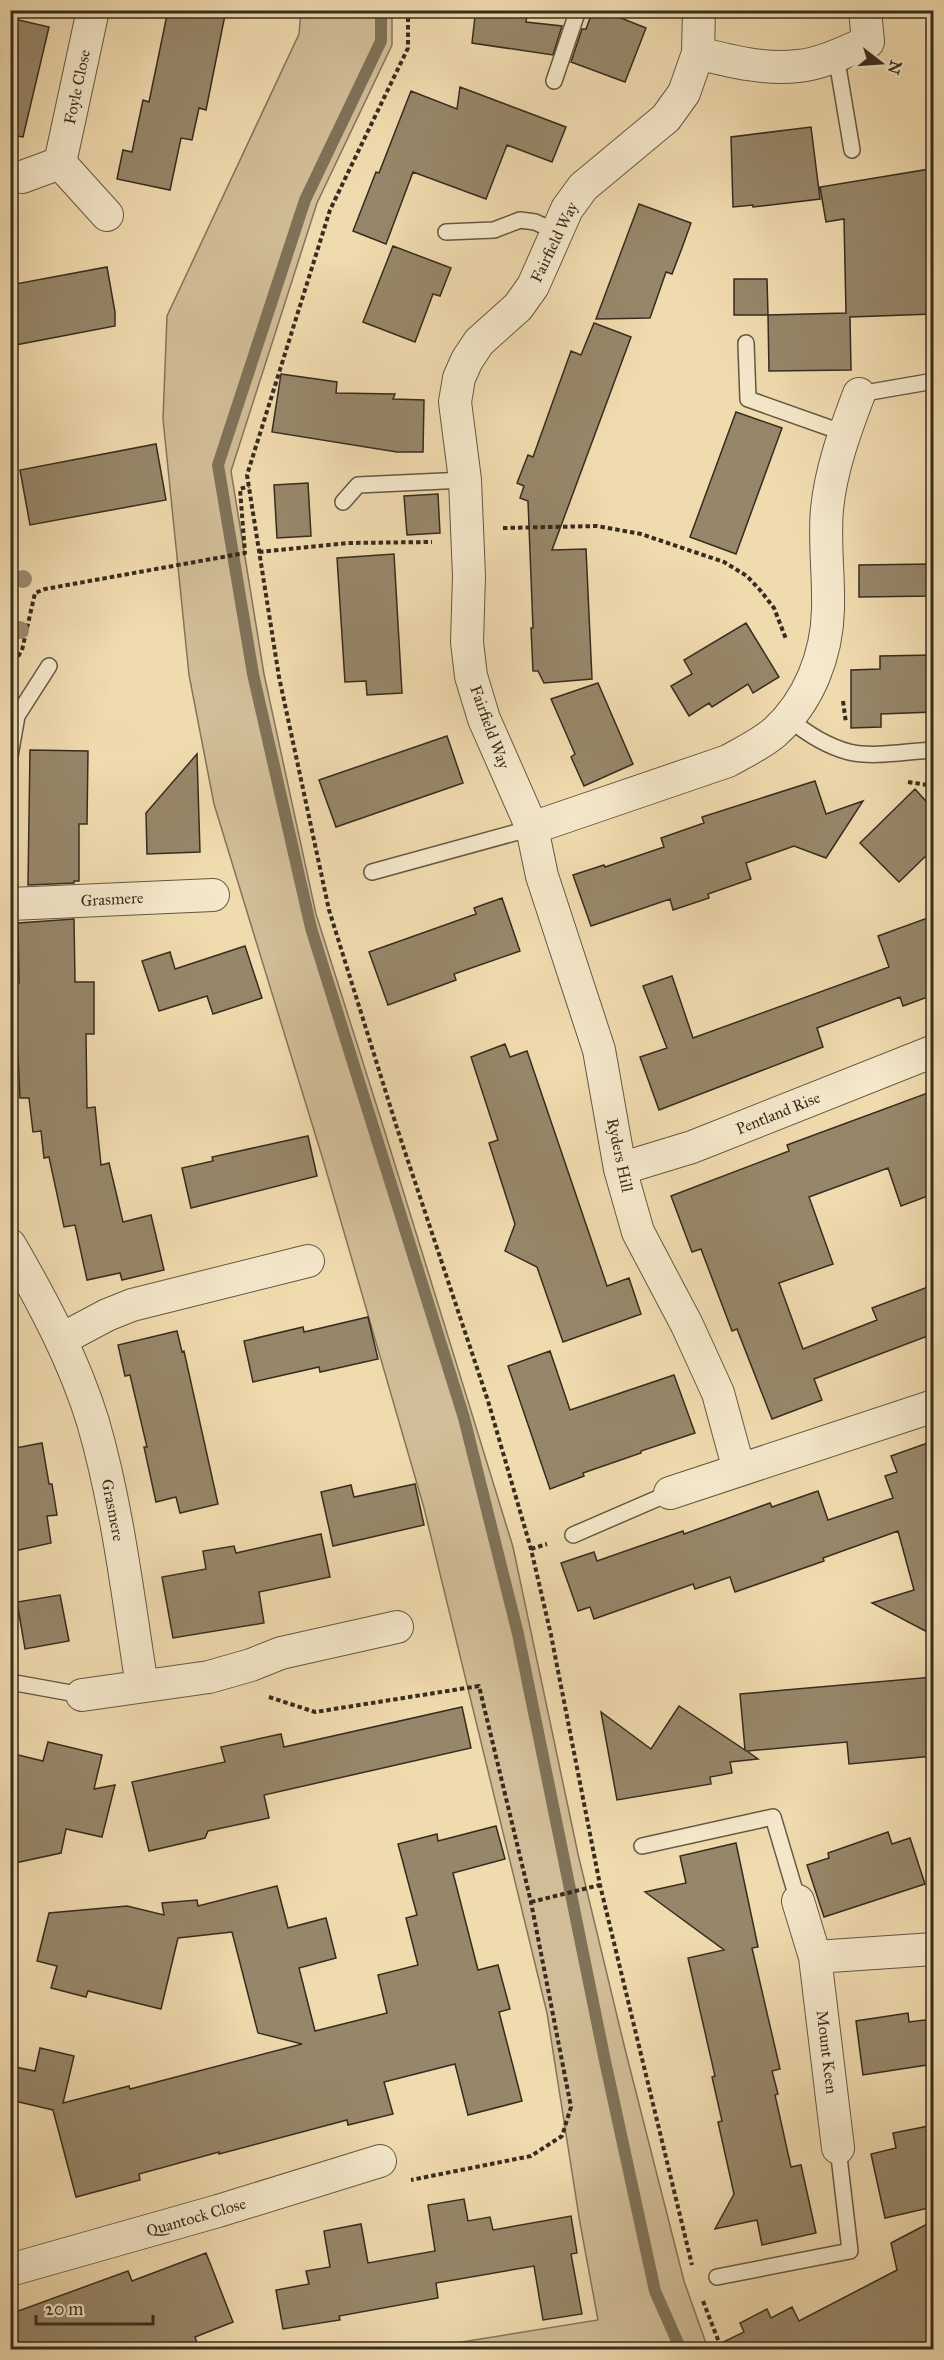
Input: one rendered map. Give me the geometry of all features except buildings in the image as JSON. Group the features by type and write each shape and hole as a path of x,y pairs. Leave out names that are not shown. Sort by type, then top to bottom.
{"street":[{"name":"Foyle Close","path":"60,164 93,10"},
{"name":"Fairfield Way","path":"532,828 484,719 471,676 467,642 469,576 465,480 455,402 459,378 479,342 518,307 533,286 567,209 583,187 666,118 684,93 698,53 699,10"},
{"path":"698,53 743,64 799,66 836,56 868,42 865,10"},
{"path":"22,177 60,164 107,215"},
{"path":"532,828 728,760 757,745 788,718 820,665 826,640 827,510 831,482 844,433 859,394"},
{"name":"Ryders Hill","path":"532,828 542,876 598,1050 620,1169 638,1232 687,1325 718,1393 739,1470"},
{"name":"Grasmere","path":"10,904 213,895"},
{"name":"Pentland Rise","path":"620,1169 692,1147 933,1051"},
{"name":"Grasmere","path":"10,1245 62,1339 92,1420 111,1491 142,1686"},
{"path":"62,1339 132,1305 308,1261"},
{"path":"670,1493 933,1406"},
{"path":"82,1695 209,1677 251,1665 281,1653 398,1627"},
{"name":"Mount Keen","path":"798,1900 815,1957 838,2148"},
{"path":"815,1957 933,1949"},
{"name":"Quantock Close","path":"10,2270 218,2211 380,2161"}],"lane":[{"path":"554,81 578,10"},
{"path":"836,56 852,150"},
{"path":"446,232 494,230 520,220 535,222 557,232"},
{"path":"746,343 748,399 844,433"},
{"path":"859,394 933,381"},
{"path":"343,502 358,485 465,480"},
{"path":"10,756 17,716 50,666"},
{"path":"788,718 807,734 850,752 933,750"},
{"path":"372,872 532,828"},
{"path":"573,1535 670,1493"},
{"path":"10,1682 82,1695"},
{"path":"642,1846 773,1817 798,1900"},
{"path":"717,2277 850,2250 838,2148"}],"path":[{"path":"408,10 408,48 330,210 247,475 279,677 329,910 397,1128 488,1401 531,1549 552,1635 600,1885 693,2272"},
{"path":"10,669 22,650 35,593 45,589 245,553 240,489 249,486"},
{"path":"260,552 348,543 467,541 496,528 597,526 641,534 724,562 747,576 774,608 788,643 801,655 820,665"},
{"path":"262,1695 315,1712 478,1686 531,1902 572,2107 562,2136 531,2156 404,2181 380,2161"},
{"path":"531,1902 600,1885"},
{"path":"700,2294 722,2349"}],"shaded area":[{"path":"301,11 392,11 392,45 317,203 231,471 264,674 316,914 513,1547 578,1854 625,2049 684,2281 708,2349 418,2349 598,2320 580,2223 547,2013 424,1508 324,1163 214,804 189,675 163,419 167,316 299,34"}],"waterway":[{"path":"381,10 381,41 305,200 218,465 253,674 311,928 464,1418 518,1634 605,2061 655,2291 681,2350"}]}
